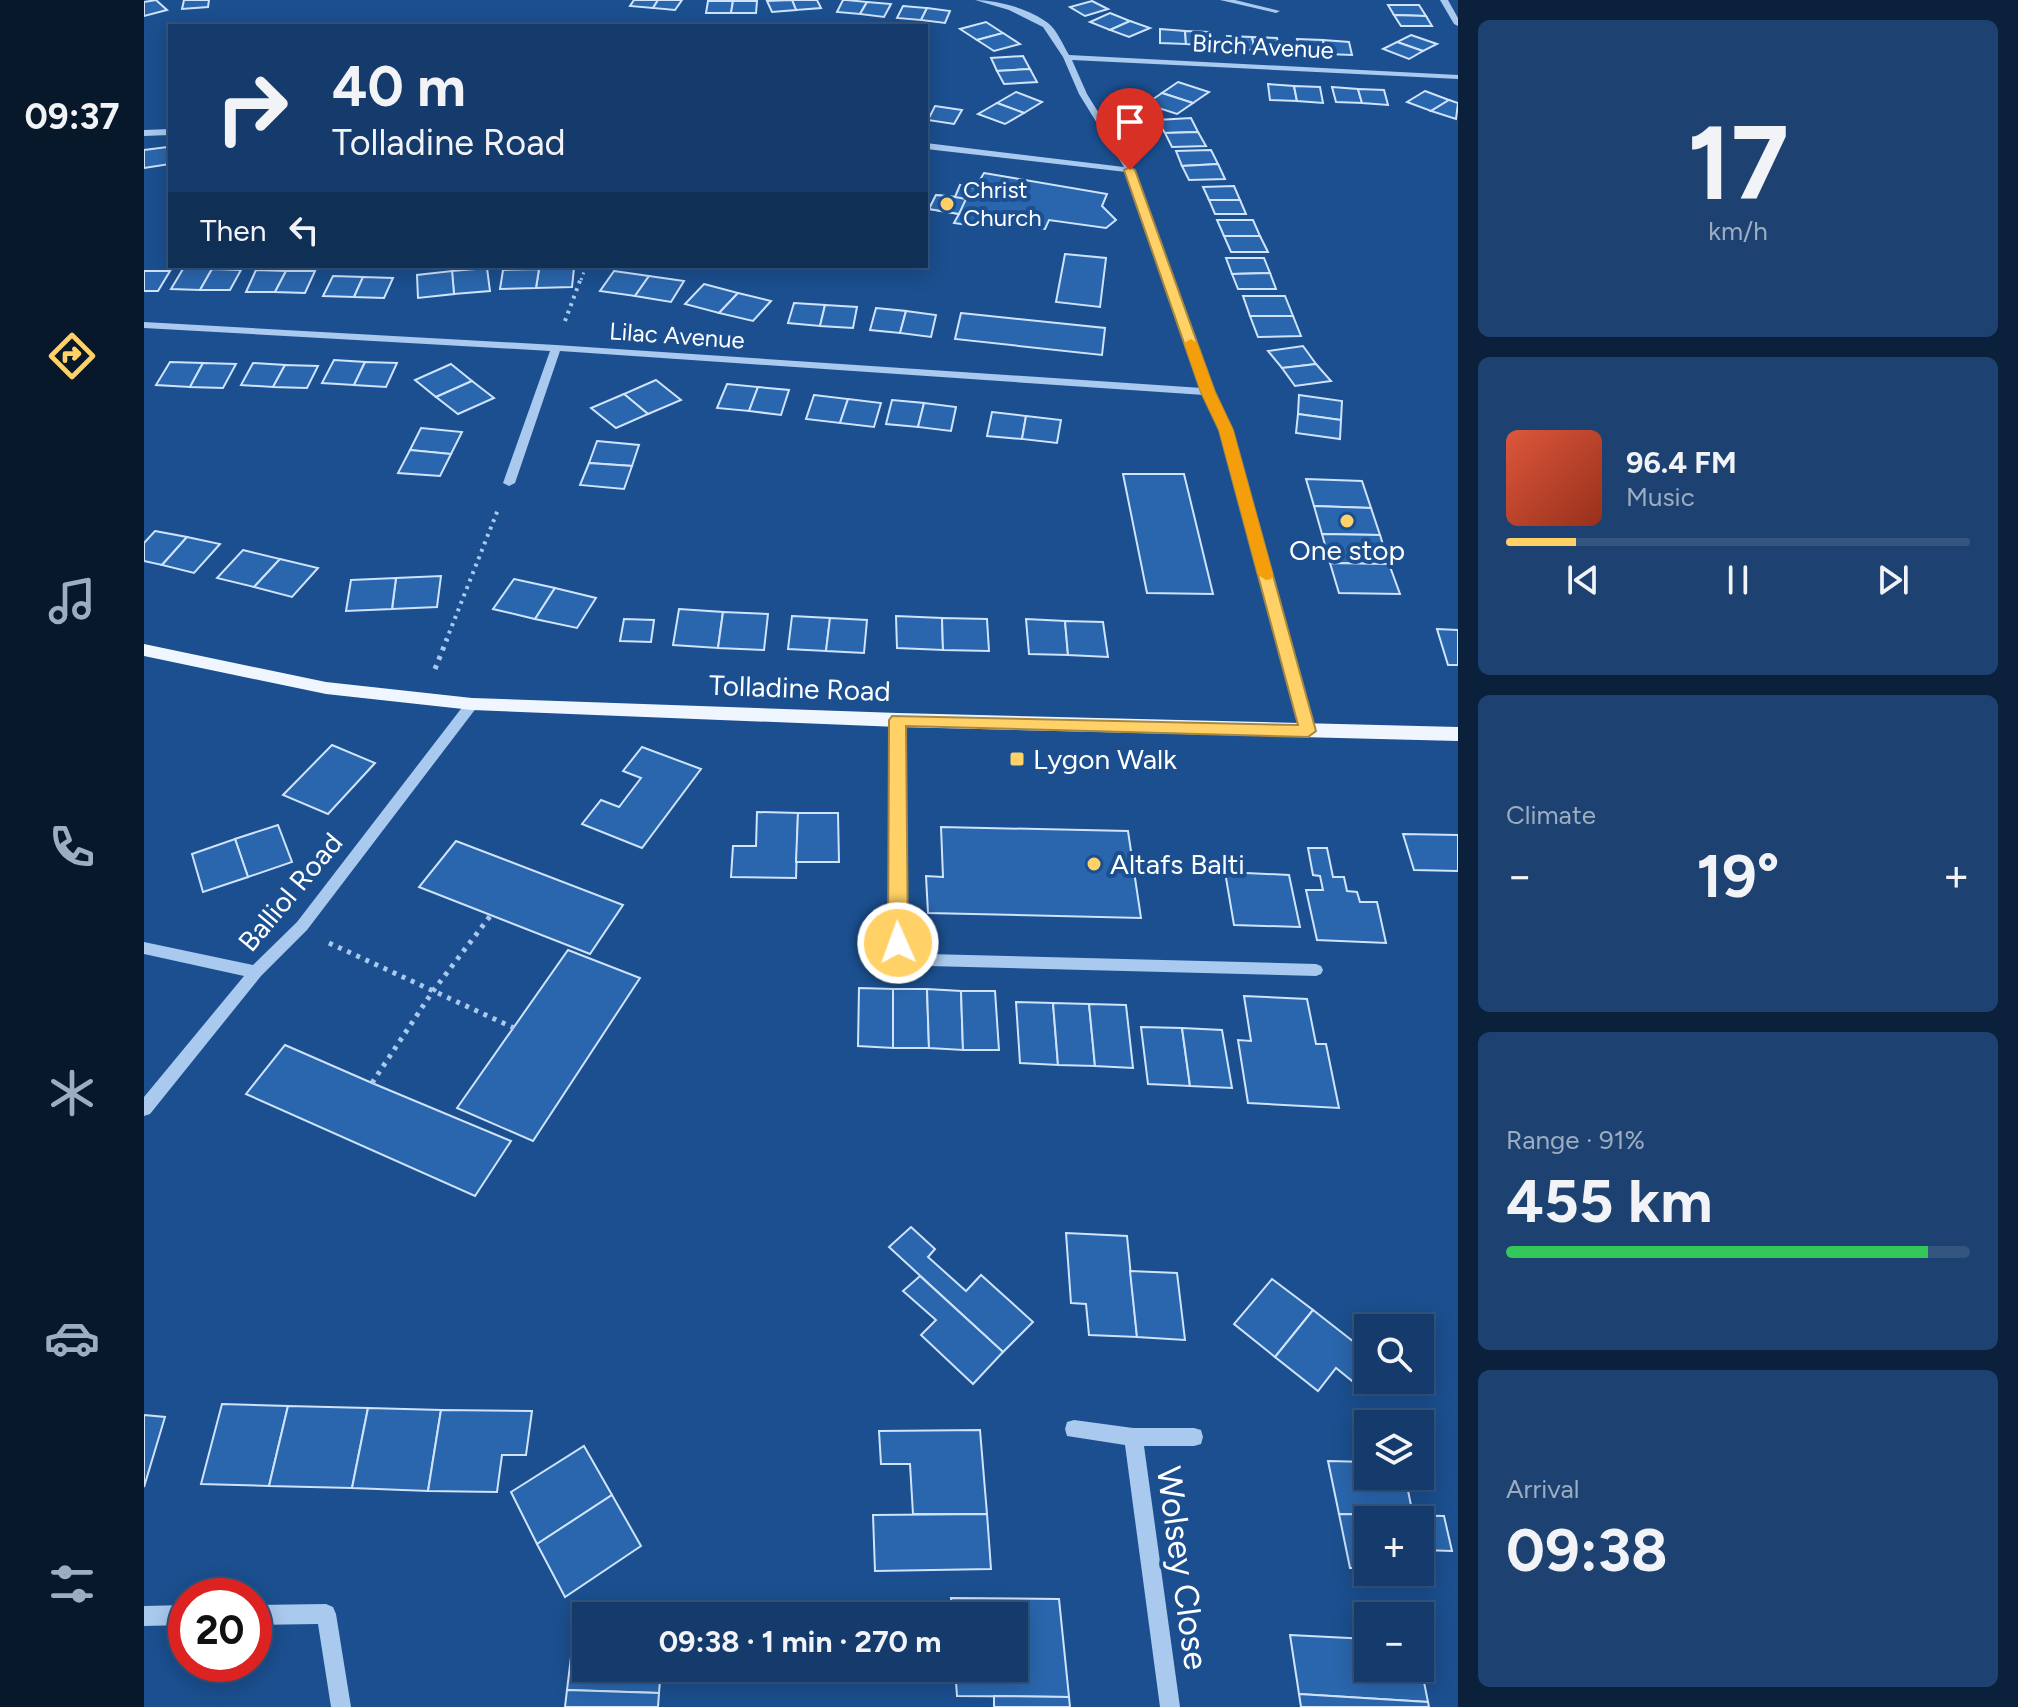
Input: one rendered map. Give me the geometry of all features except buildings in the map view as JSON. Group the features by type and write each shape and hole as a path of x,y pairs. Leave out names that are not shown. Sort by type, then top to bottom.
{"main road":[{"name":"Tolladine Road","path":"144,650 326,688 472,704 898,720 1458,734"}],"street":[{"path":"979,0 1012,8 1046,25 1067,57 1083,94 1130,170 1208,392 1226,430 1308,731"},
{"path":"1224,0 1276,11"},
{"path":"1444,0 1458,24"},
{"name":"Birch Avenue","path":"1067,57 1458,77"},
{"path":"144,133 168,132"},
{"path":"928,146 1130,170"},
{"name":"Lilac Avenue","path":"144,325 556,348 1208,392"},
{"path":"509,483 556,348"},
{"name":"Balliol Road","path":"144,1109 256,972 299,929 472,704"},
{"path":"898,720 898,943 910,956 928,960 1316,970"},
{"path":"144,948 256,972"},
{"name":"Wolsey Close","path":"1074,1429 1133,1437 1194,1437"},
{"name":"Wolsey Close","path":"1133,1437 1170,1707"},
{"path":"272,1615 326,1614 341,1707"},
{"path":"144,1616 168,1615"}],"path":[{"path":"556,348 585,268"},
{"path":"423,700 509,483"},
{"path":"372,1083 433,991 491,915"},
{"path":"299,929 514,1028"}],"slow traffic":[{"path":"1191,343 1208,392 1226,430 1266,575"}],"place":[{"name":"Christ Church","path":"947,204"},
{"name":"One stop","path":"1347,521"},
{"name":"Lygon Walk","path":"1017,759"},
{"name":"Altafs Balti","path":"1094,864"}],"route":[{"path":"898,943 898,720 1308,731 1226,430 1208,392 1130,170"}]}
